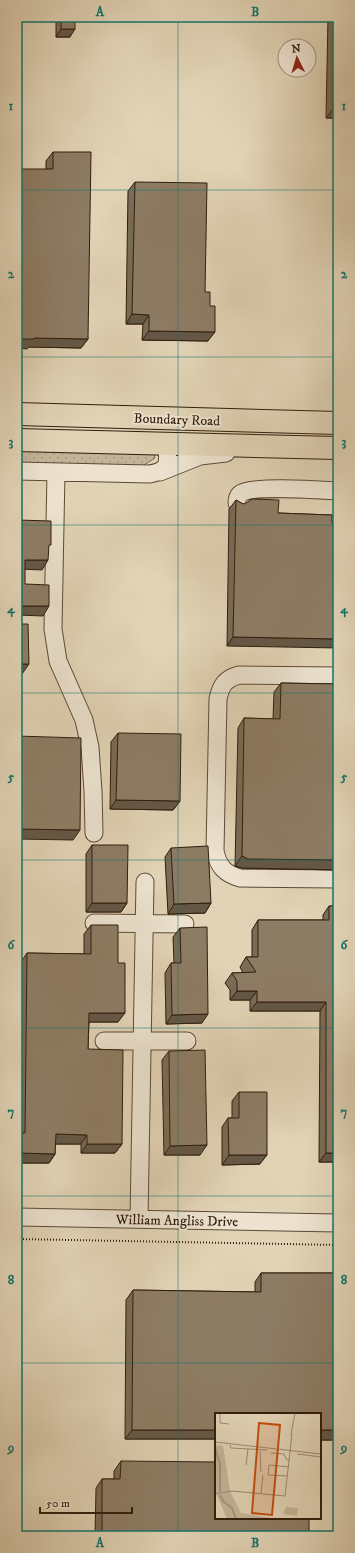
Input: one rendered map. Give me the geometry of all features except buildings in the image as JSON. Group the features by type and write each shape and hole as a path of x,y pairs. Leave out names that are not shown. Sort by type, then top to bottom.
{"main road":[{"name":"Boundary Road","path":"17,414 338,423"},
{"path":"163,419 166,444"},
{"name":"Boundary Road","path":"17,440 338,448"}],"street":[{"path":"160,472 166,466 168,459 166,444"},
{"path":"17,471 149,474 160,472 200,456 232,452 277,454 310,447"},
{"path":"56,472 53,629 58,661 84,720 90,747 94,833"},
{"path":"237,503 237,498 240,494 248,490 338,491"},
{"path":"338,676 239,675 230,677 220,688 218,699 215,851 220,866 229,874 240,878 338,879"},
{"path":"139,1219 145,882"},
{"path":"94,923 185,924"},
{"path":"104,1041 187,1041"},
{"name":"William Angliss Drive","path":"17,1217 338,1223"}],"path":[{"path":"17,1239 338,1245"}],"shaded area":[{"path":"17,445 153,451 155,458 144,465 139,466 17,464"}]}
